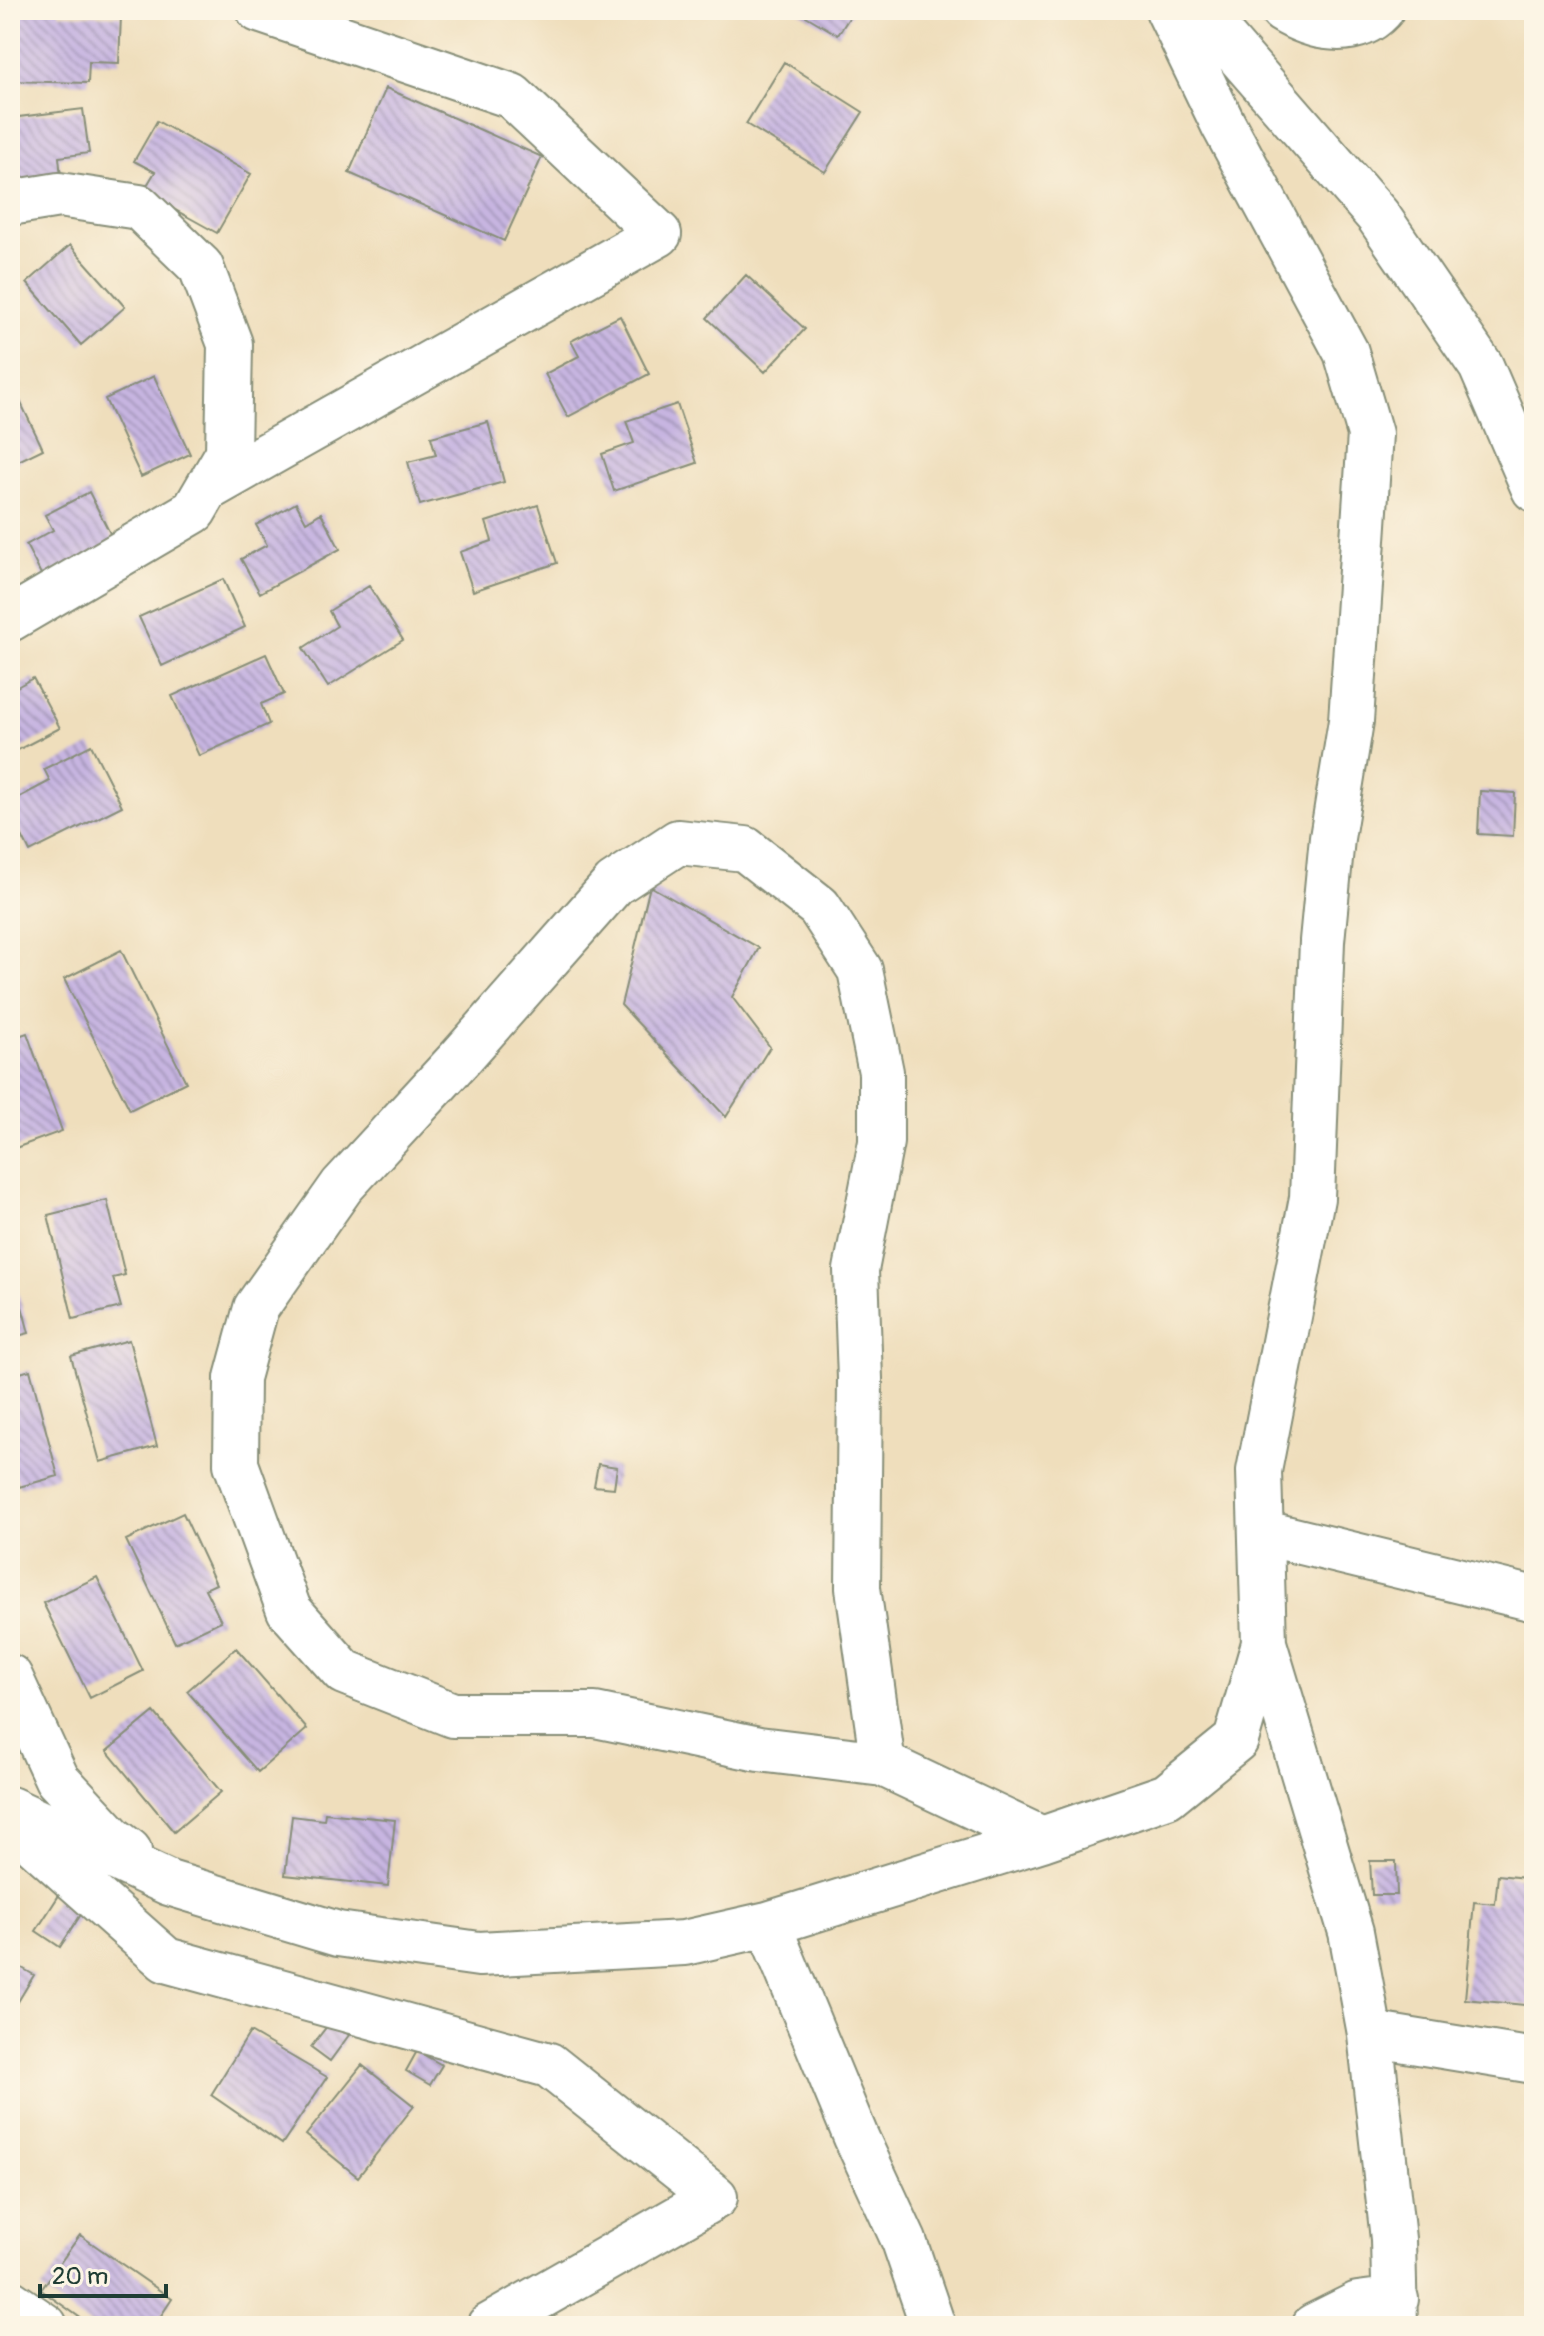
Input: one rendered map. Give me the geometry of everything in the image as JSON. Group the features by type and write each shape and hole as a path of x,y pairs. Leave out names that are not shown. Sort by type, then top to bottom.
{"street":[{"path":"207,489 659,234 512,96 259,10"},
{"path":"1168,10 1223,124 1346,352 1370,434 1351,721 1332,838 1322,941 1312,1198 1259,1471 1264,1643 1351,1932 1370,2034 1393,2239 1395,2313 1358,2304 1314,2326"},
{"path":"1199,10 1378,216 1481,366 1534,489"},
{"path":"1282,10 1299,21 1324,28 1344,29 1374,18 1381,10"},
{"path":"10,203 59,195 139,207 201,267 230,344 228,453 194,511 10,619"},
{"path":"883,1764 858,1588 860,1379 856,1270 881,1142 881,1072 860,970 819,907 745,849 678,842 614,884 342,1186 256,1308 237,1378 236,1464 289,1610 344,1672 453,1715 595,1715 759,1749 883,1764 1042,1839"},
{"path":"1261,1532 1534,1599"},
{"path":"10,1809 169,1883 338,1934 479,1954 684,1943 768,1924 1042,1839 1167,1796 1236,1740 1264,1643"},
{"path":"10,1677 57,1779 112,1838 169,1883"},
{"path":"10,1822 166,1960 549,2065 715,2197 489,2326"},
{"path":"768,1924 856,2137 904,2241 933,2326"},
{"path":"1370,2034 1534,2061"},
{"path":"10,2302 45,2326"}],"building":[{"path":"11,10 59,10 59,14 121,16 119,63 89,62 88,83 10,81"},
{"path":"796,10 854,10 838,35"},
{"path":"784,62 863,112 825,172 746,124"},
{"path":"386,88 542,157 504,241 349,173"},
{"path":"18,108 18,117 83,109 89,153 59,157 61,177 10,182 10,109"},
{"path":"157,121 251,174 217,233 143,192 155,172 134,161"},
{"path":"70,245 125,307 81,345 27,283"},
{"path":"746,275 805,329 765,372 707,318"},
{"path":"620,316 649,374 568,417 545,374 579,356 571,341"},
{"path":"154,376 190,454 141,477 105,399"},
{"path":"18,397 43,449 10,465 10,401"},
{"path":"677,404 697,463 614,491 602,454 634,443 626,421"},
{"path":"488,422 504,482 420,505 408,462 436,455 431,437"},
{"path":"89,492 116,545 45,582 26,545 53,530 45,515"},
{"path":"296,503 306,522 321,513 340,549 260,593 241,559 267,545 256,525"},
{"path":"538,505 557,563 473,591 460,552 492,541 486,522"},
{"path":"223,579 245,627 162,666 139,617"},
{"path":"369,586 403,640 328,687 303,648 337,626 329,611"},
{"path":"266,654 284,694 261,704 269,724 199,756 172,696"},
{"path":"33,678 60,728 10,754 10,691"},
{"path":"91,745 122,806 30,852 10,811 10,802 50,781 44,769"},
{"path":"1480,791 1515,793 1513,836 1478,834"},
{"path":"650,886 759,948 732,997 770,1047 726,1117 621,1005"},
{"path":"121,950 186,1082 130,1110 64,979"},
{"path":"27,1033 62,1131 10,1150 10,1039"},
{"path":"107,1200 125,1275 113,1278 121,1307 73,1319 48,1215"},
{"path":"10,1261 29,1333 10,1338"},
{"path":"129,1340 157,1446 100,1462 71,1356"},
{"path":"30,1370 58,1476 19,1487 17,1477 10,1479 10,1376"},
{"path":"598,1464 617,1467 614,1488 594,1486"},
{"path":"183,1513 216,1584 205,1589 221,1621 175,1643 126,1540"},
{"path":"97,1577 143,1671 90,1698 43,1603"},
{"path":"236,1648 307,1729 258,1772 187,1691"},
{"path":"154,1712 221,1792 174,1832 107,1751"},
{"path":"325,1813 395,1820 388,1886 285,1875 292,1816 324,1820"},
{"path":"1370,1861 1396,1861 1397,1895 1372,1895"},
{"path":"1498,1875 1534,1879 1534,2006 1465,1999 1474,1902 1495,1904"},
{"path":"63,1889 87,1905 60,1947 36,1931"},
{"path":"10,1961 34,1975 10,2015"},
{"path":"331,2021 349,2035 330,2061 311,2047"},
{"path":"250,2032 327,2077 282,2144 211,2095"},
{"path":"417,2051 442,2065 430,2085 406,2071"},
{"path":"362,2065 414,2106 358,2177 306,2135"},
{"path":"80,2235 172,2299 154,2326 143,2323 141,2326 124,2326 114,2319 109,2326 92,2326 41,2290"}]}
